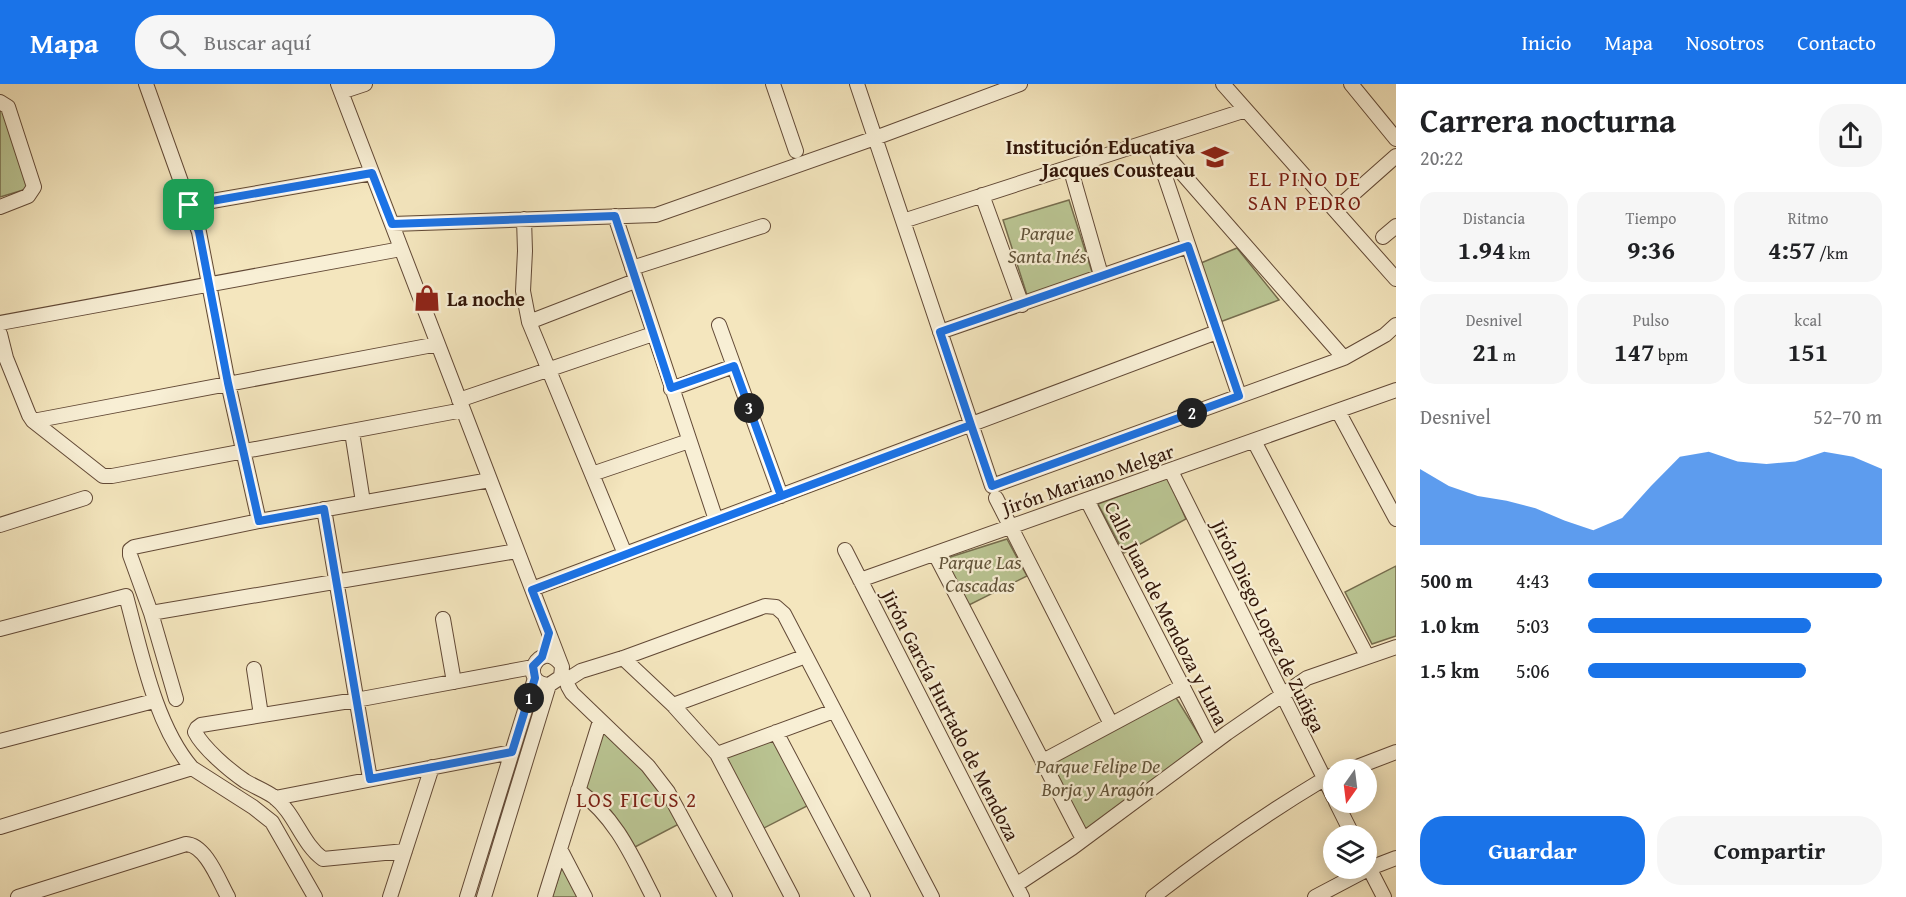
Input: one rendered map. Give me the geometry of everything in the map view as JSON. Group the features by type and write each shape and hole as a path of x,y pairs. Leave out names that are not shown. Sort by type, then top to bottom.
{"street":[{"path":"146,84 199,232 228,383 259,521"},
{"path":"364,84 340,88 549,633 559,676 484,897"},
{"path":"773,84 796,151"},
{"path":"857,84 992,486 1344,358 1385,335 1396,325"},
{"path":"392,224 656,215 1020,84"},
{"path":"1223,84 1396,279"},
{"path":"1351,84 1396,139"},
{"path":"0,101 8,107 34,187 28,196 0,207"},
{"path":"903,221 1246,110"},
{"path":"1153,140 1239,396"},
{"path":"1153,140 1344,358"},
{"path":"1335,210 1396,156"},
{"path":"1070,167 1101,275"},
{"path":"189,205 372,173"},
{"path":"982,195 1022,305"},
{"path":"615,216 716,520"},
{"path":"524,219 523,291 529,322 625,554"},
{"path":"529,322 633,274 764,226"},
{"path":"1383,237 1396,226"},
{"path":"940,332 1188,246"},
{"path":"0,323 401,249"},
{"path":"719,325 781,496"},
{"path":"532,590 1217,332"},
{"path":"0,334 6,358 28,415 103,476 112,476 352,432 461,405 550,369 653,334"},
{"path":"33,421 438,344"},
{"path":"671,388 734,366"},
{"name":"Jirón Mariano Melgar","path":"860,580 1396,390"},
{"path":"1338,411 1396,519"},
{"path":"352,432 363,502"},
{"path":"592,474 688,441"},
{"path":"1254,441 1367,656"},
{"name":"Jirón Diego Lopez de Zuñiga","path":"1171,471 1282,696 1323,767"},
{"path":"176,699 151,613 130,555 130,550 134,547 259,521 490,480"},
{"path":"0,525 85,498"},
{"path":"996,498 1111,724"},
{"name":"Calle Juan de Mendoza y Luna","path":"1088,500 1212,744"},
{"path":"324,509 370,779"},
{"name":"Jirón García Hurtado de Mendoza","path":"845,550 1019,891"},
{"path":"151,613 518,551"},
{"path":"935,554 1083,839"},
{"path":"0,629 126,596 154,700 184,758 192,768 253,807 272,822 315,897"},
{"path":"537,667 540,683 623,658 765,606 776,607 784,614 932,897"},
{"path":"443,619 454,682"},
{"path":"467,897 549,633"},
{"path":"1019,891 1083,839 1212,744 1307,678 1396,647"},
{"path":"405,851 323,859 275,798 243,780 200,742 195,732 196,728 201,725 537,667 553,656 559,676 572,693 648,766 668,792 725,897"},
{"path":"673,705 806,656"},
{"path":"623,658 673,705 717,754 792,897"},
{"path":"254,669 261,716"},
{"path":"1043,761 1183,686"},
{"path":"0,741 154,700"},
{"path":"717,754 834,711"},
{"path":"544,897 600,721"},
{"path":"776,732 863,897"},
{"path":"275,798 512,752"},
{"path":"1377,759 1396,752"},
{"path":"390,897 432,767"},
{"path":"0,827 192,768"},
{"path":"1153,897 1269,812 1323,780"},
{"path":"579,790 611,821 653,897"},
{"path":"18,897 186,844 193,844 203,853 228,897"},
{"path":"560,849 585,897"},
{"path":"1377,863 1396,858"},
{"path":"1315,897 1345,879"},
{"path":"1375,879 1384,897"}],"green space":[{"path":"3,104 30,188 0,197 0,105"},
{"name":"Parque Santa Inés","path":"1069,200 1093,275 1027,295 1003,220"},
{"path":"1237,248 1279,300 1220,322 1201,263"},
{"path":"1168,478 1186,519 1124,553 1098,504"},
{"name":"Parque Las Cascadas","path":"1007,539 1027,576 969,605 944,559"},
{"path":"1396,566 1396,636 1372,644 1345,592"},
{"name":"Parque Felipe De Borja y Aragón","path":"1175,696 1204,743 1085,830 1051,761"},
{"path":"603,731 643,768 679,824 635,847 611,811 584,788"},
{"path":"774,737 809,805 762,829 724,756"},
{"path":"562,867 578,897 552,897"}],"place":[{"name":"Institución Educativa Jacques Cousteau","path":"1215,157"},
{"name":"La noche","path":"427,298"}],"district":[{"name":"EL PINO DE SAN PEDRO","path":"1305,190"},
{"name":"LOS FICUS 2","path":"637,799"}],"route":[{"path":"189,205 199,232 228,383 259,521 324,509 370,779 512,752 535,678 533,666 542,657 549,633 532,590 971,425 992,486 1239,396 1188,246 940,332 971,425 781,496 734,366 671,388 615,216 392,224 372,173 189,205"}]}
